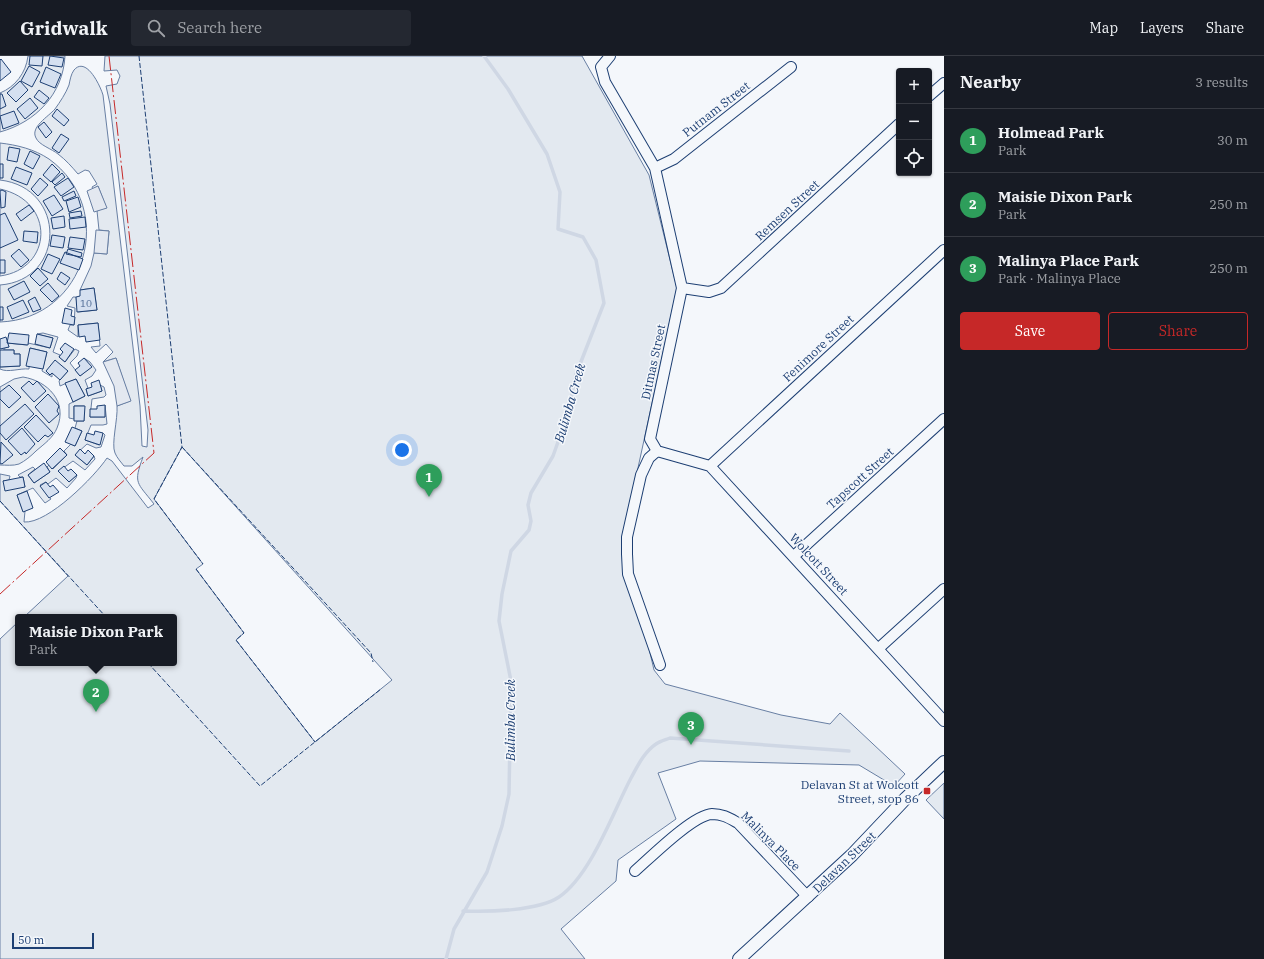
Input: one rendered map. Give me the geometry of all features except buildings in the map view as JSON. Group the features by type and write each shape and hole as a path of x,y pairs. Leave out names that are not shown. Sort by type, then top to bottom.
{"street":[{"name":"Ditmas Street","path":"610,56 601,67 605,82 655,168 682,288 650,439 657,452"},
{"name":"Putnam Street","path":"655,168 674,159 791,67"},
{"path":"932,93 944,83"},
{"name":"Remsen Street","path":"682,288 710,292 721,288 896,127"},
{"name":"Fenimore Street","path":"710,466 944,250"},
{"name":"Tapscott Street","path":"794,556 944,419"},
{"path":"660,665 628,574 627,537 641,475 649,458 657,452 710,466"},
{"name":"Wolcott Street","path":"710,466 879,648 944,721"},
{"path":"879,648 944,589"},
{"name":"Delavan Street","path":"740,959 852,855 906,798 944,762"},
{"name":"Malinya Place","path":"635,870 696,819 711,814 724,815 738,823 808,897"}],"shaded area":[{"path":"28,56 65,56 59,82 53,94 36,114 13,127 0,132 0,93 19,79 25,68"},
{"path":"105,56 582,56 649,175 677,288 623,537 654,670 665,684 781,715 830,724 840,713 905,774 894,786 859,765 700,761 658,773 676,819 618,860 616,881 561,929 585,959 0,959 0,639 15,625 15,666 177,666 177,614 27,614 68,576 0,501 0,474 10,476 9,480 3,481 25,487 23,477 18,475 33,467 35,469 28,475 34,483 50,472 47,467 49,465 53,469 67,455 64,451 71,444 75,446 82,431 75,428 77,421 84,421 84,406 74,406 74,419 69,418 69,404 85,396 76,379 60,386 59,381 68,371 52,373 52,377 42,371 47,352 30,348 29,369 7,371 0,369 0,367 20,366 20,354 14,354 14,350 4,350 4,348 9,347 7,343 27,345 28,343 50,348 53,338 37,334 43,333 58,337 53,352 60,355 59,357 65,362 75,349 79,351 77,356 70,363 80,376 91,367 84,358 90,362 96,370 92,376 85,380 88,388 86,389 88,396 102,391 100,385 104,387 106,395 104,397 92,399 90,417 105,417 105,405 107,424 91,425 85,440 99,445 103,433 105,435 101,447 96,448 87,444 75,455 87,465 94,456 95,459 85,470 73,461 59,471 69,482 77,475 67,488 56,478 48,484 46,482 40,485 51,499 45,503 33,488 17,495 23,511 25,511 24,522 34,521 70,498 82,487 107,458 112,461 148,508 154,504 140,487 138,482 138,473 143,457 132,466 124,466 115,453 114,444 117,406 130,401 116,358 103,362 113,352 106,344 96,353 91,347 100,346 98,323 78,325 78,337 68,330 70,325 74,325 75,308 67,306 73,297 76,297 78,312 97,310 94,288 80,290 91,266 94,253 107,254 109,231 99,230 97,211 106,207 98,186 93,189 92,187 97,184 89,171 85,170 78,174 61,156 40,143 35,134 35,130 41,122 55,109 63,97 74,70 79,67 88,69 96,79 103,95 140,406 142,446 147,447 148,430 110,104 106,86 117,84 120,76 117,70 104,71","holes":["182,447 392,680 315,742 236,640 244,633 196,569 203,564 154,499"]},
{"path":"0,143 25,148 49,159 70,180 83,205 86,232 83,258 71,282 54,302 30,316 0,322 0,285 22,279 37,268 47,252 50,234 47,215 38,199 22,187 0,180"},
{"path":"98,186 107,208 94,212 87,191"},
{"path":"0,189 18,196 31,207 39,220 41,234 38,249 30,261 18,271 0,276"},
{"path":"96,230 109,231 107,254 94,253"},
{"path":"116,358 131,401 117,406 114,386 103,362"},
{"path":"23,377 40,383 54,394 58,401 60,419 53,435 28,458 17,465 0,465 0,387 14,379"},
{"path":"944,783 944,819 926,800"}],"waterway":[{"name":"Bulimba Creek","path":"446,959 454,929 487,872 502,826 509,794 511,681 499,621 502,594 511,551 529,530 531,521 528,505 531,493 553,456 568,414 575,377 604,303 596,260 583,237 558,229 560,192 547,154 508,89 484,56"},
{"path":"463,911 499,911 526,908 550,902 571,887 591,859 641,760 652,747 661,741 670,738 849,751"}],"fence":[{"path":"139,56 182,447 154,499 203,564"},
{"path":"182,447 371,653 373,662"},
{"path":"0,501 103,614"},
{"path":"196,569 244,633 236,640 315,742"},
{"path":"151,666 260,786 381,689"}],"power":[{"path":"0,594 154,453 109,56"}],"place":[{"name":"Holmead Park","path":"429,497"},
{"name":"Maisie Dixon Park","path":"96,712"},
{"name":"Malinya Place Park","path":"691,745"},
{"name":"Delavan St at Wolcott Street, stop 86","path":"927,791"}]}
